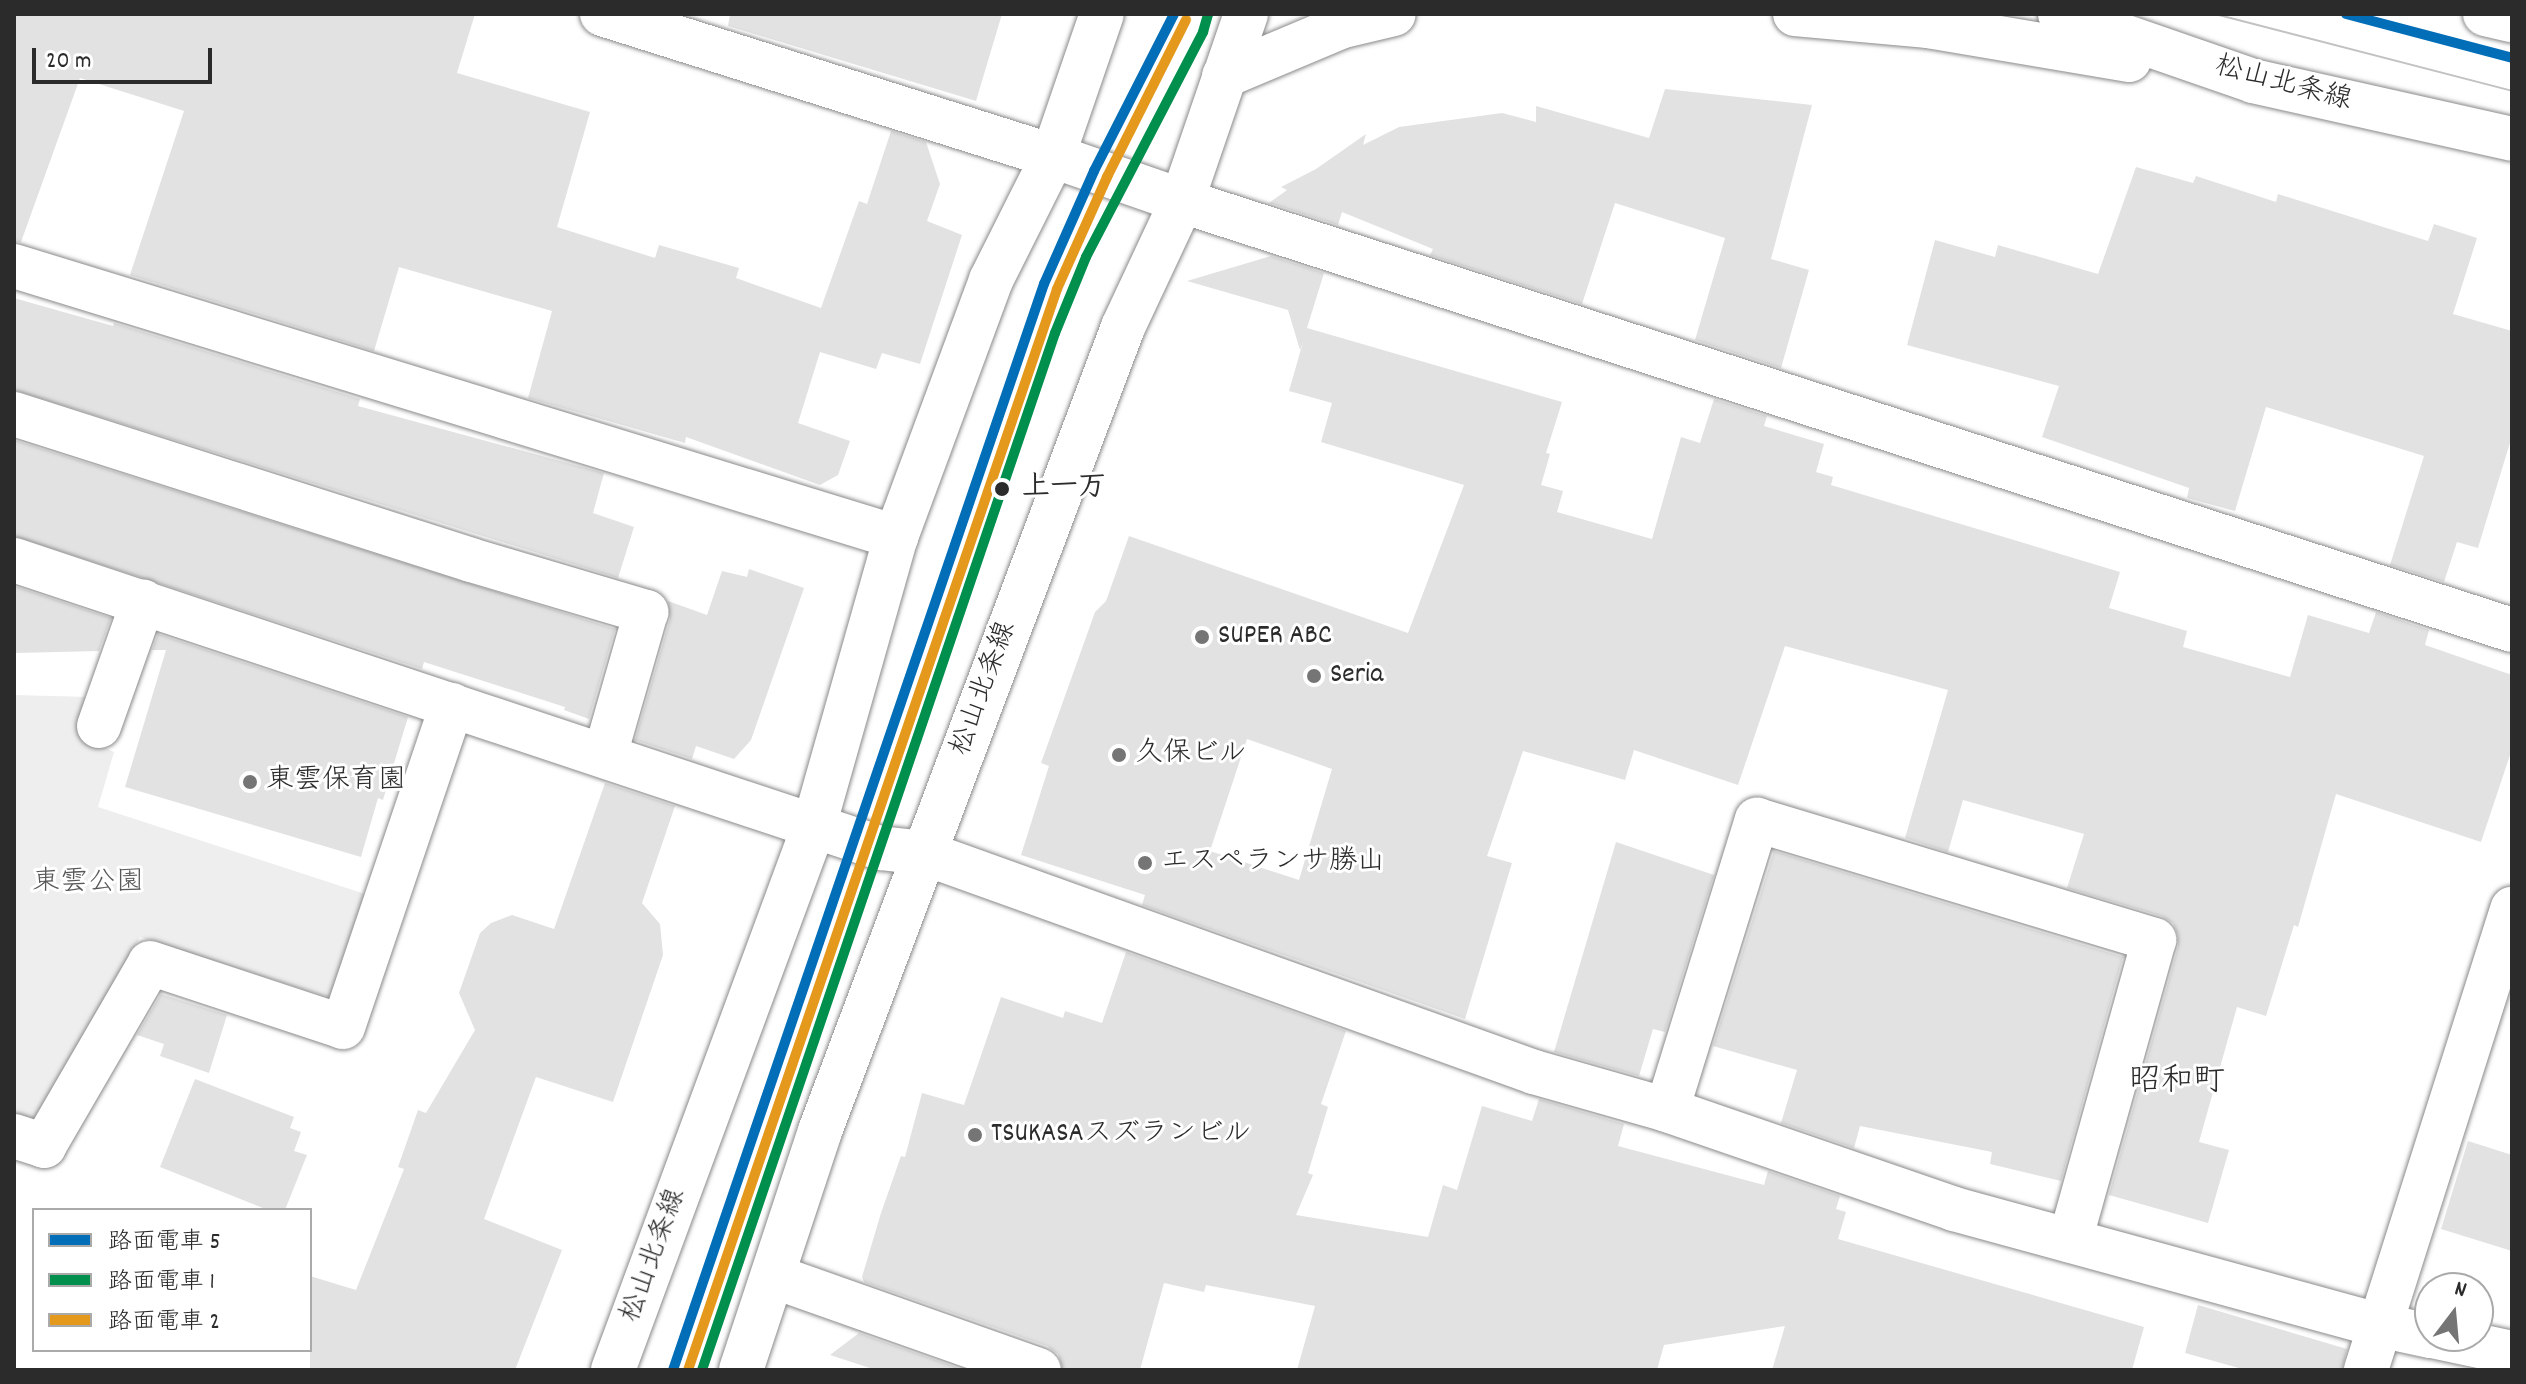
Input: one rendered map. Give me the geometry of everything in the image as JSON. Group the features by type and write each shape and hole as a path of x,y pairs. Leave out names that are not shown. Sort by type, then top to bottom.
{"street":[{"path":"602,14 1053,156 1182,201 2512,630"},
{"name":"松山北条線","path":"613,1370 814,826 896,537 991,280 1053,156 1102,14"},
{"name":"松山北条線","path":"741,1370 820,1131 1123,327 1182,201 1246,14"},
{"path":"1224,76 1343,26 1394,14"},
{"path":"1795,14 1928,26 2253,81"},
{"name":"松山北条線","path":"2060,14 2253,81 2512,139"},
{"path":"2485,14 2512,20"},
{"path":"14,266 896,537"},
{"path":"14,414 471,560 646,612 605,755"},
{"path":"14,560 880,848 924,853 1534,1072 1667,1110 1954,1209 2414,1332"},
{"path":"99,726 143,602"},
{"path":"14,1136 44,1146 150,963 343,1027 452,705"},
{"path":"1667,1110 1757,820 2154,940 2070,1240"},
{"path":"2366,1370 2512,909"},
{"path":"773,1276 1039,1370"}],"green space":[{"name":"東雲公園","path":"14,695 90,697 78,735 114,752 98,807 365,894 331,998 140,937 32,1124 14,1118"}],"building":[{"path":"14,14 475,14 457,73 590,112 557,227 655,258 659,245 739,268 736,278 821,308 859,201 867,204 891,131 926,142 940,184 927,221 962,235 920,364 882,353 876,369 820,352 798,423 850,441 838,475 820,485 686,437 685,443 528,398 552,311 399,267 374,351 130,275 184,111 80,78 21,242 14,242"},
{"path":"730,14 1002,14 976,101 728,26"},
{"path":"1665,89 1812,105 1771,259 1809,270 1781,368 1695,340 1725,238 1615,203 1582,304 1430,255 1433,249 1342,212 1338,225 1269,203 1287,190 1281,187 1316,169 1366,134 1363,145 1399,127 1502,113 1536,122 1536,106 1649,138"},
{"path":"2136,167 2193,183 2196,176 2276,202 2278,194 2428,241 2434,224 2477,238 2453,314 2512,331 2512,436 2478,548 2457,542 2444,582 2390,565 2424,456 2266,407 2235,511 2187,498 2189,488 2042,437 2059,386 1907,345 1935,240 1995,257 1998,245 2098,274"},
{"path":"1271,256 1324,273 1307,328 1562,402 1546,453 1550,454 1541,485 1563,491 1557,512 1652,539 1681,437 1700,443 1714,399 1767,416 1764,426 1824,444 1816,472 1833,477 1831,485 2120,572 2109,608 2187,631 2183,647 2290,677 2308,615 2369,633 2376,612 2429,630 2425,645 2512,675 2512,749 2481,842 2336,794 2298,927 2294,925 2266,1016 2237,1007 2199,1142 2229,1150 2208,1223 2109,1195 2178,947 2178,935 2173,923 2161,916 2067,888 2084,834 1963,800 1948,852 1905,838 1948,690 1785,646 1738,785 1634,750 1625,780 1523,751 1487,856 1512,863 1465,1019 1142,905 1145,895 1021,855 1049,766 1041,763 1095,612 1106,601 1129,536 1408,633 1464,485 1321,442 1332,403 1289,391 1303,342 1300,350 1288,310 1187,281","holes":["1247,739 1332,769 1299,880 1210,851"]},
{"path":"14,298 113,326 114,323 360,399 358,406 604,473 593,513 634,527 618,578 14,390"},
{"path":"14,440 615,629 589,719 564,710 565,707 424,662 422,669 14,536"},
{"path":"749,569 804,588 751,740 734,759 696,746 692,759 635,740 670,619 668,601 707,615 722,571 747,577"},
{"path":"14,586 111,618 99,651 14,653"},
{"path":"158,634 408,717 383,800 378,798 361,857 125,787 166,650 152,650"},
{"path":"605,783 675,806 642,903 660,924 663,955 613,1102 536,1077 484,1219 562,1250 515,1370 310,1370 312,1277 356,1290 404,1169 398,1167 418,1110 426,1113 475,1030 459,993 480,933 491,923 512,915 554,929"},
{"path":"1616,842 1714,875 1665,1032 1653,1029 1639,1076 1554,1052"},
{"path":"1774,851 2123,957 2061,1181 1990,1164 1992,1152 1860,1126 1854,1148 1781,1123 1797,1070 1713,1046"},
{"path":"1126,952 1346,1031 1321,1104 1328,1107 1308,1173 1313,1175 1296,1215 1428,1237 1443,1185 1457,1190 1482,1106 1532,1121 1539,1099 1624,1124 1618,1146 1764,1185 1768,1171 1840,1196 1836,1209 1846,1212 1838,1239 2144,1327 2132,1370 1772,1370 1785,1326 1664,1345 1657,1370 1297,1370 1315,1306 1206,1285 1204,1292 1164,1283 1140,1370 1063,1370 1058,1354 1047,1346 864,1282 862,1277 881,1213 901,1156 905,1157 922,1093 964,1105 1001,997 1063,1018 1065,1011 1102,1023"},
{"path":"161,994 227,1015 209,1073 160,1056 164,1044 137,1035"},
{"path":"195,1079 294,1117 290,1128 301,1132 294,1151 307,1155 286,1208 263,1208 160,1167"},
{"path":"2468,1141 2512,1155 2512,1251 2441,1229"},
{"path":"2198,1305 2347,1349 2342,1370 2246,1370 2185,1353"},
{"path":"859,1333 964,1370 876,1370 830,1355"}],"tram line":[{"name":"5","path":"673,1370 1044,284 1094,171 1174,14"},
{"name":"1","path":"702,1370 1055,333 1086,257 1203,32 1208,14"},
{"path":"1203,32 1213,14"},
{"path":"2215,14 2512,91"},
{"name":"5","path":"2346,14 2512,58"},
{"name":"2","path":"688,1370 1057,289 1107,177 1186,20"}],"place":[{"name":"上一万","path":"1002,489"},
{"name":"SUPER ABC","path":"1202,637"},
{"name":"Seria","path":"1314,676"},
{"name":"久保ビル","path":"1119,755"},
{"name":"東雲保育園","path":"250,782"},
{"name":"エスペランサ勝山","path":"1145,863"},
{"name":"TSUKASAスズランビル","path":"975,1135"}],"district":[{"name":"昭和町","path":"2177,1083"}]}
